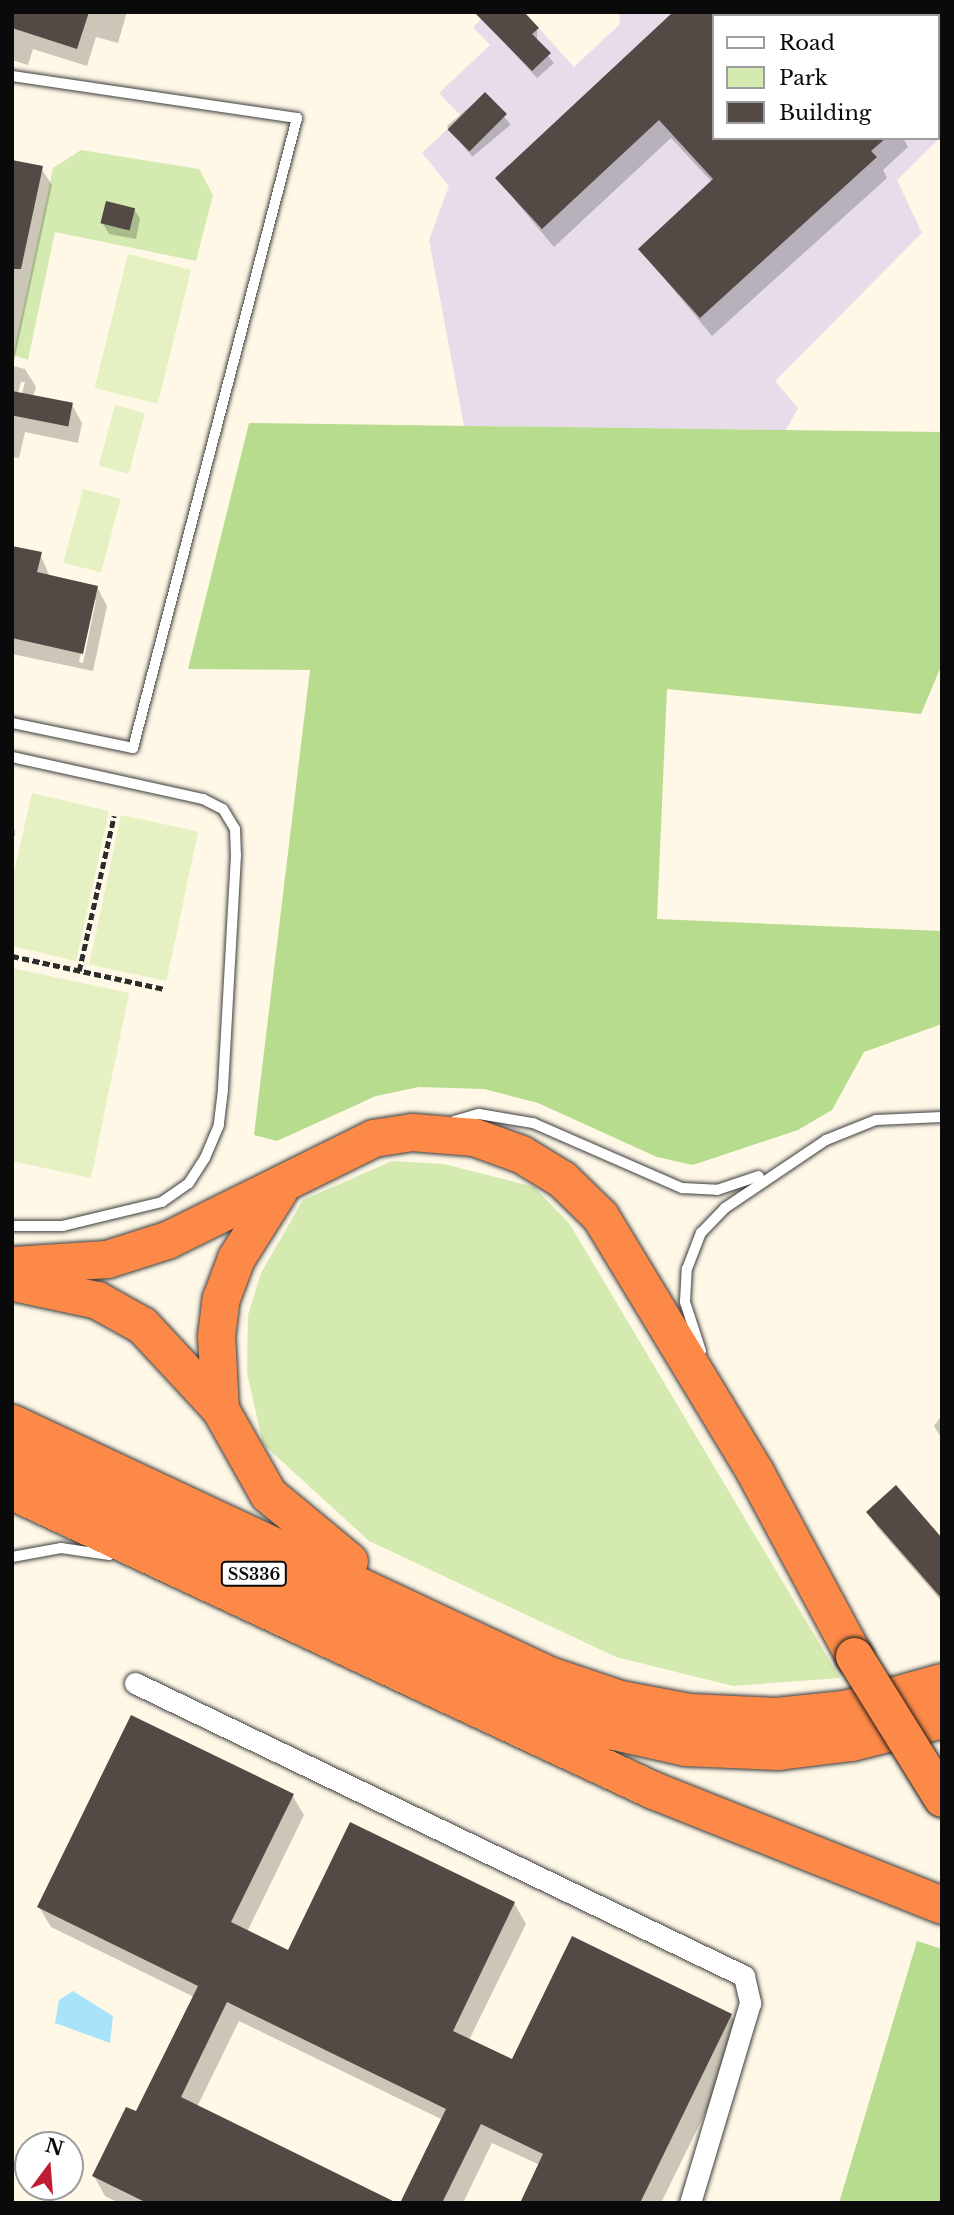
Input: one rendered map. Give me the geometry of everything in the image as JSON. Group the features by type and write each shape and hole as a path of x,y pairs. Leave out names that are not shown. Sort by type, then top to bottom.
{"highway":[{"path":"12,1265 107,1259 167,1240 279,1190 322,1159 373,1138 412,1132 474,1137 522,1154 562,1179 600,1216 756,1474 854,1656 942,1798"},
{"path":"220,1409 216,1336 221,1298 236,1258 279,1190"},
{"path":"12,1282 97,1300 142,1325 220,1409 268,1494 312,1536 446,1626 549,1675 689,1712 776,1716 844,1709 942,1682"},
{"name":"SS336","path":"12,1423 446,1626"},
{"name":"SS336","path":"12,1460 537,1708 685,1747 778,1751 850,1742 942,1719"},
{"path":"12,1491 653,1790 942,1905"}],"street":[{"path":"135,1683 744,1976 750,2003 690,2203"}],"lane":[{"path":"12,76 297,118 133,748 12,723"},
{"path":"12,757 203,799 223,809 235,829 236,855 223,1090 219,1125 205,1158 189,1183 162,1202 63,1226 12,1226"},
{"path":"412,1132 479,1114 571,1136 682,1188 717,1190 768,1173 876,1121 942,1117"},
{"path":"756,1474 685,1302 687,1269 701,1233 768,1173"},
{"path":"12,1557 61,1548 95,1550 208,1583"}],"path":[{"path":"79,971 114,816"},
{"path":"12,829 12,838"},
{"path":"12,956 164,989"}],"shaded area":[{"path":"488,12 518,20 525,13 574,67 620,24 619,12 942,12 940,138 940,14 712,14 712,140 938,140 897,180 922,233 775,381 798,408 786,430 464,426 429,240 449,186 422,153 461,116 439,93 490,45 473,27"}],"green space":[{"path":"81,150 199,169 213,195 196,261 55,232 28,360 13,355 53,168"},
{"path":"128,254 191,270 158,404 95,388"},
{"path":"115,405 145,413 129,474 99,466"},
{"path":"249,423 942,432 942,664 921,714 667,689 657,919 942,931 942,1024 864,1052 832,1110 798,1130 693,1165 657,1157 538,1103 484,1089 419,1087 376,1096 277,1141 254,1135 310,670 188,669"},
{"path":"83,489 121,499 101,573 63,562"},
{"path":"32,793 109,811 76,961 12,946 12,881"},
{"path":"121,815 198,831 166,981 89,965"},
{"path":"12,968 129,993 91,1178 12,1161"},
{"path":"392,1161 444,1164 534,1187 569,1223 840,1678 733,1686 616,1657 369,1541 263,1444 247,1373 248,1315 261,1273 303,1200"},
{"path":"917,1941 942,1949 942,2203 839,2203"}],"water":[{"path":"73,1991 113,2016 110,2043 55,2023 59,2000"}],"building":[{"path":"12,12 89,12 77,49 12,28"},
{"path":"474,12 524,12 539,28 532,34 551,53 532,71"},
{"path":"673,12 714,12 712,140 884,140 871,151 877,157 700,318 638,249 713,179 659,120 542,229 495,178"},
{"path":"485,92 507,114 469,151 448,129"},
{"path":"12,160 43,166 21,269 12,269"},
{"path":"106,201 135,208 130,231 100,223"},
{"path":"12,391 73,403 68,426 12,415"},
{"path":"12,546 42,552 37,572 98,586 83,654 12,638"},
{"path":"896,1485 942,1538 942,1599 866,1512"},
{"path":"131,1715 294,1794 231,1922 288,1950 350,1822 515,1902 453,2031 512,2059 572,1936 732,2014 640,2203 520,2203 543,2154 481,2124 442,2203 400,2203 446,2109 227,2002 181,2097 397,2203 147,2203 92,2176 126,2107 136,2111 198,1986 37,1907"}]}
